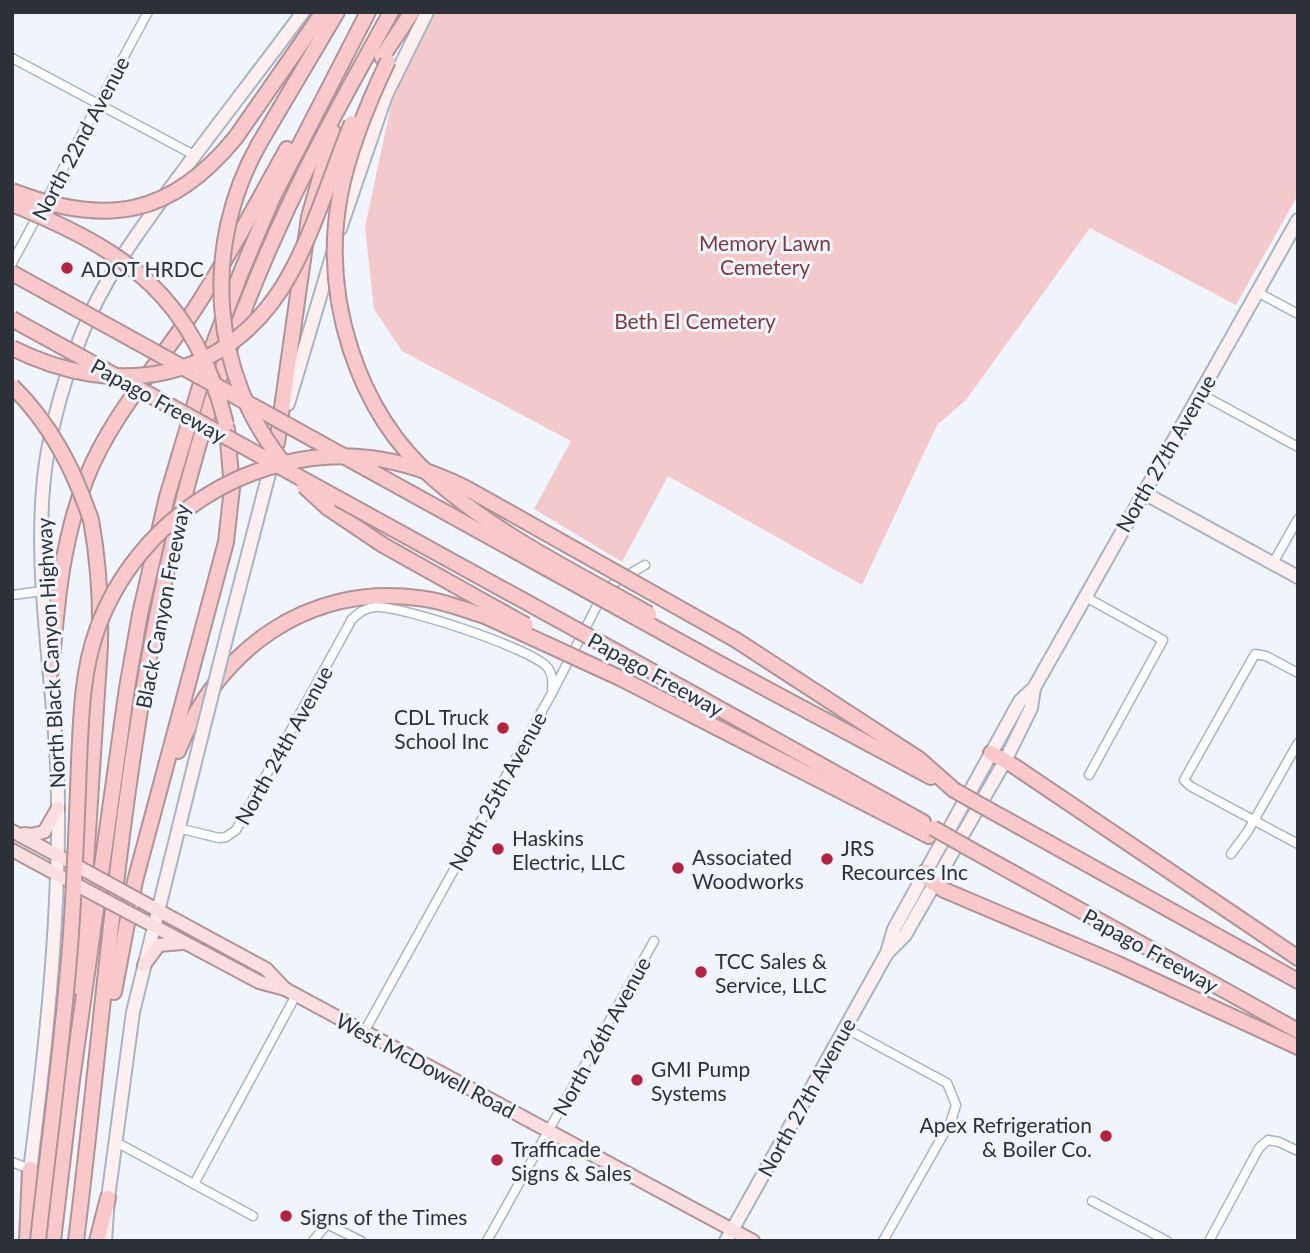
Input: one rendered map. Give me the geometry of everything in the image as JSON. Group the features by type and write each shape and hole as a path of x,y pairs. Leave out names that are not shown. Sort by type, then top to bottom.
{"highway":[{"path":"12,191 43,202 76,209 104,211 130,209 181,190 217,161 323,12"},
{"path":"337,12 259,144 241,180 226,232 221,271 223,331 232,369 247,407 269,446 298,481 328,508 487,610 694,717 931,832"},
{"name":"Black Canyon Freeway","path":"53,1241 72,1080 121,723 140,614 167,497 209,356 268,209 342,58 368,12"},
{"name":"Black Canyon Freeway","path":"76,1241 138,728 147,665 173,540 198,444 240,323 286,213 344,97 391,12"},
{"path":"12,348 46,363 74,371 130,378 155,375 184,366 210,355 234,340 274,299 289,276 362,99 412,12"},
{"path":"51,671 56,602 64,552 75,511 95,458 117,419 209,286 308,111 342,58"},
{"path":"385,59 351,153 340,193 336,232 338,295 345,328 355,361 374,403 419,465 464,503 543,554 724,662"},
{"path":"277,443 312,200 344,97"},
{"path":"12,204 82,234 120,258 158,292 191,335 216,390 226,424 232,488 226,542 135,881 93,1103"},
{"name":"Papago Freeway","path":"12,273 724,662 1298,981"},
{"name":"Papago Freeway","path":"12,319 704,700 931,832 1298,1031"},
{"path":"12,386 45,424 65,455 79,484 91,520 99,569 100,646 72,1080"},
{"path":"38,1241 71,934 81,730 87,670 95,633 109,600 139,555 168,523 219,488 273,467 303,460 338,457 369,458 437,474 467,488 736,640 919,759 954,790"},
{"path":"157,801 193,716 212,687 253,644 291,619 341,600 379,596 421,598 487,610"},
{"path":"61,1241 123,752 125,730 121,723"},
{"path":"991,753 1298,958"},
{"path":"930,878 1298,1047"},
{"path":"27,1241 30,1169"},
{"path":"97,1241 108,1198"}],"main road":[{"name":"North Black Canyon Highway","path":"20,1241 37,1120 52,968 57,854 56,730 43,591 42,520 44,485 55,416 62,386 82,333 120,258 194,155 303,12"},
{"path":"105,1241 108,1198 133,1012 277,443 363,157 386,95 427,12"},
{"name":"North 27th Avenue","path":"930,878 991,753 1020,701 1034,688 1142,492 1298,220"},
{"path":"1142,492 1298,577"},
{"name":"North 27th Avenue","path":"729,1235 887,953 894,929 1005,761 1031,708 1034,688"},
{"path":"14,832 32,835 41,833 50,825 58,808"},
{"name":"West McDowell Road","path":"14,832 266,969 290,992"},
{"name":"West McDowell Road","path":"12,850 259,982 290,992 548,1131 729,1235 753,1241"},
{"path":"144,965 159,945 168,942 186,943"}],"street":[{"name":"North 22nd Avenue","path":"12,263 148,12"},
{"path":"12,58 194,155"},
{"path":"1257,292 1298,314"},
{"path":"1199,393 1298,447"},
{"path":"1273,564 1298,519"},
{"name":"North 25th Avenue","path":"364,1032 552,693 604,592 617,580 645,565"},
{"path":"12,595 43,591"},
{"path":"1084,596 1163,640 1089,775"},
{"name":"North 24th Avenue","path":"178,828 219,838 232,834 241,825 352,619 363,609 377,607 407,612 462,629 532,656 548,668 553,682 552,693"},
{"path":"1298,673 1266,656 1255,654 1184,780 1190,786 1298,844"},
{"path":"1231,854 1244,839 1298,743"},
{"name":"North 26th Avenue","path":"487,1241 654,941"},
{"path":"194,1184 290,992"},
{"path":"845,1028 947,1083 956,1105 951,1121 883,1241"},
{"path":"1209,1241 1259,1148 1268,1140 1279,1142 1298,1152"},
{"path":"116,1142 253,1216"},
{"path":"12,1162 30,1169"},
{"path":"1092,1201 1167,1241"},
{"path":"313,1241 327,1224 361,1241"}],"green space":[{"name":"Memory Lawn Cemetery","path":"434,12 1298,12 1298,195 1236,305 1090,228 966,400 937,425 862,585 668,476 622,562 534,509 571,441 402,351 374,309 365,227 394,91"}],"place":[{"name":"ADOT HRDC","path":"67,268"},
{"name":"CDL Truck School Inc","path":"503,728"},
{"name":"Haskins Electric, LLC","path":"498,849"},
{"name":"JRS Recources Inc","path":"827,859"},
{"name":"Associated Woodworks","path":"678,868"},
{"name":"TCC Sales & Service, LLC","path":"701,972"},
{"name":"GMI Pump Systems","path":"637,1080"},
{"name":"Apex Refrigeration & Boiler Co.","path":"1106,1136"},
{"name":"Trafficade Signs & Sales","path":"497,1160"},
{"name":"Signs of the Times","path":"286,1216"}],"park label":[{"name":"Beth El Cemetery","path":"695,320"}]}
